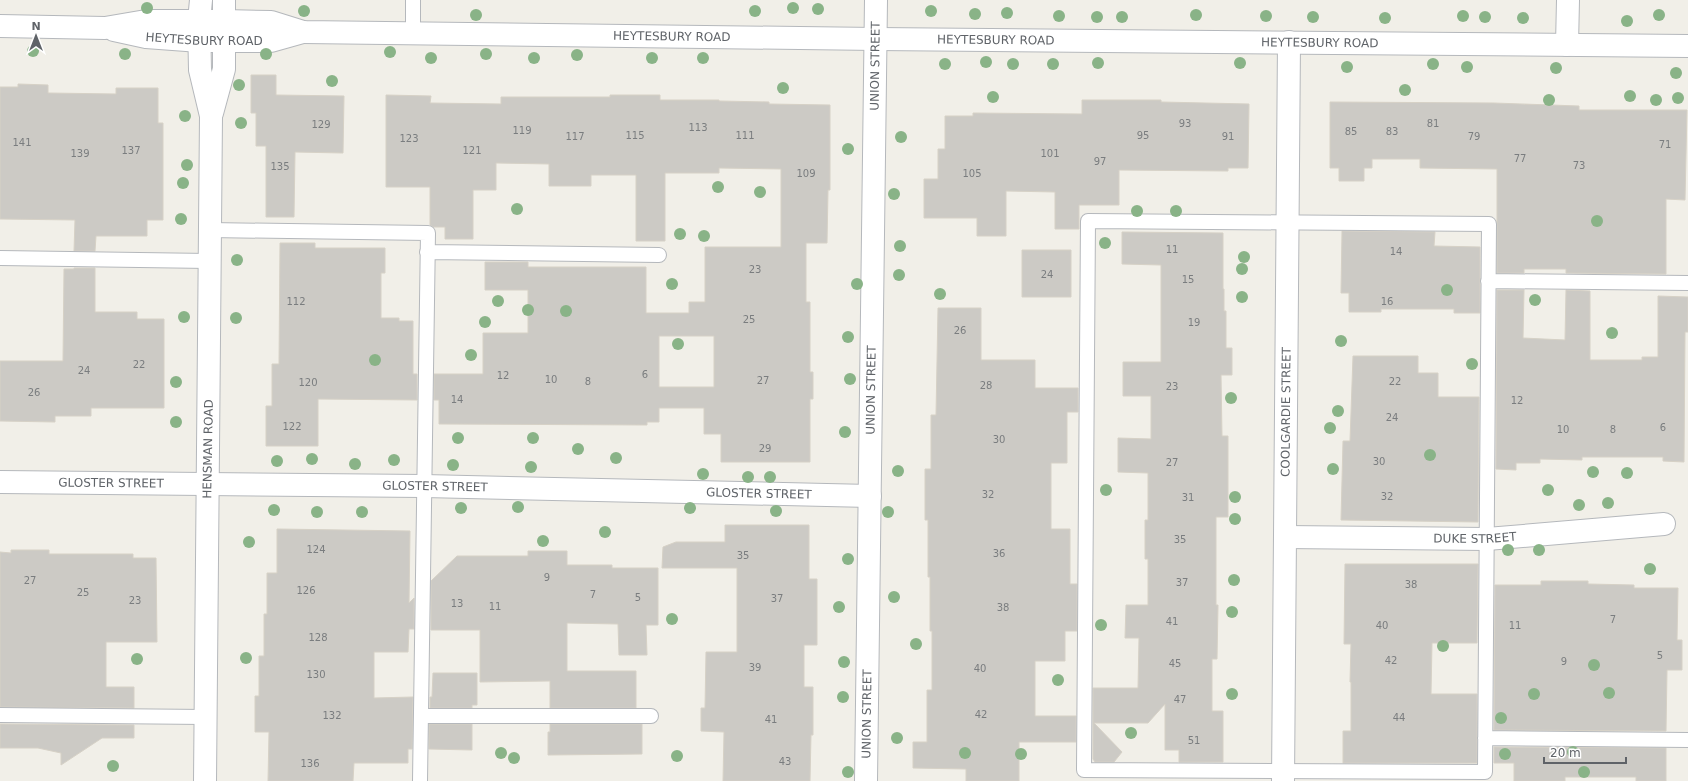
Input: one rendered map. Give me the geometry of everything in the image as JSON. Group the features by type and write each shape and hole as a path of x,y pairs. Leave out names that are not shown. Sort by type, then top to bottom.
{"street":[{"name":"UNION STREET","path":"866,781 876,0"},
{"path":"1568,0 1568,45"},
{"name":"HEYTESBURY ROAD","path":"0,26 106,28 146,21 224,21 271,22 303,32 413,34 1688,46"},
{"name":"HENSMAN ROAD","path":"200,21 200,70 211,116 204,781"},
{"name":"HENSMAN ROAD","path":"211,116 224,69 224,21"},
{"name":"COOLGARDIE STREET","path":"1283,776 1290,42"},
{"name":"GLOSTER STREET","path":"0,482 424,486 870,496"},
{"name":"DUKE STREET","path":"1285,537 1487,539 1664,524"}],"lane":[{"path":"413,0 413,34"},
{"path":"1088,221 1489,224 1488,281 1485,772 1283,776 1084,770 1088,221"},
{"path":"210,230 428,233 420,781"},
{"path":"428,252 659,255"},
{"path":"0,258 209,261"},
{"path":"1488,281 1688,283"},
{"path":"0,715 205,717"},
{"path":"421,716 651,716"},
{"path":"1485,738 1688,740"}],"building":[{"path":"251,75 276,75 276,95 344,96 343,153 295,152 294,217 266,217 266,146 256,146 256,113 251,113"},
{"path":"18,84 48,85 48,93 116,94 116,88 158,88 158,123 163,123 163,220 147,220 147,236 96,236 95,251 74,251 75,220 0,219 0,87 18,87"},
{"path":"386,95 431,96 430,103 501,104 501,97 610,97 610,95 660,95 660,100 719,100 769,102 769,104 830,105 830,190 828,190 827,243 806,243 806,302 810,302 810,372 813,372 813,399 810,399 810,462 721,462 721,434 704,434 704,408 659,408 659,422 647,422 647,425 439,424 439,400 434,400 434,374 483,374 483,333 528,333 528,290 485,290 485,262 528,262 528,267 646,267 646,313 689,313 689,302 705,302 705,247 781,247 781,169 719,168 719,173 665,173 665,241 636,241 636,175 591,175 591,186 549,186 549,164 496,163 496,190 473,190 473,239 445,239 445,227 433,227 430,225 430,187 386,187","holes":["659,336 714,336 714,387 659,387"]},
{"path":"1082,100 1161,100 1161,102 1249,104 1248,168 1228,168 1228,171 1119,170 1119,205 1079,205 1079,229 1055,229 1055,192 1006,191 1006,236 977,236 977,218 924,218 924,179 938,179 938,149 945,149 945,116 973,116 973,113 1082,114"},
{"path":"1330,102 1494,103 1579,106 1579,110 1687,110 1685,200 1666,199 1666,274 1566,273 1566,269 1524,269 1524,273 1497,273 1497,169 1420,168 1420,159 1372,159 1372,168 1364,168 1364,181 1339,181 1339,168 1330,168"},
{"path":"1342,231 1435,232 1434,246 1480,247 1480,313 1454,313 1454,309 1381,309 1381,312 1349,312 1349,293 1341,293"},
{"path":"1122,232 1223,233 1223,289 1224,311 1226,311 1226,348 1232,348 1232,375 1221,375 1222,436 1228,436 1228,517 1216,517 1216,605 1218,605 1217,659 1212,659 1212,711 1223,711 1223,762 1179,762 1179,750 1165,750 1165,704 1148,723 1094,723 1122,752 1114,762 1095,762 1093,759 1093,688 1138,688 1139,638 1125,638 1126,605 1148,605 1148,559 1145,559 1145,520 1148,520 1148,473 1118,472 1118,438 1151,439 1151,396 1123,396 1123,362 1161,362 1161,265 1122,264"},
{"path":"280,243 315,243 315,248 385,248 385,273 381,273 381,318 399,318 399,321 413,321 413,374 417,374 417,400 318,399 318,446 266,446 266,406 272,406 272,364 279,364"},
{"path":"1022,250 1071,250 1071,297 1022,297"},
{"path":"95,268 95,312 137,312 137,319 164,319 164,408 91,408 91,416 55,416 55,422 0,421 0,361 63,361 64,269"},
{"path":"1497,290 1524,290 1523,338 1565,340 1566,290 1590,291 1590,360 1642,360 1642,357 1658,357 1658,296 1688,297 1688,332 1685,332 1684,462 1663,461 1663,457 1582,457 1582,460 1540,459 1540,463 1516,463 1516,470 1496,469"},
{"path":"938,308 981,308 981,360 1035,360 1035,388 1078,388 1078,412 1067,412 1067,463 1051,463 1051,529 1070,529 1070,584 1077,584 1077,631 1065,631 1065,661 1035,661 1035,716 1076,716 1076,742 1019,742 1019,781 966,781 966,769 913,768 913,742 927,742 927,690 932,690 932,631 930,631 930,577 928,577 928,520 925,520 925,469 931,469 931,415 936,415"},
{"path":"1353,356 1418,356 1418,373 1438,373 1438,397 1479,397 1478,522 1341,520 1343,441 1350,441"},
{"path":"725,525 809,525 809,579 817,579 817,645 804,645 804,687 813,687 813,735 811,735 810,781 723,781 724,732 701,731 701,708 705,708 706,652 737,652 737,568 662,568 663,547 676,542 725,542"},
{"path":"277,529 410,531 409,603 414,598 414,629 409,629 408,652 374,652 374,698 413,697 412,749 408,749 408,763 354,763 353,781 268,781 269,732 255,732 255,696 259,696 259,656 264,656 264,614 267,614 267,573 277,573"},
{"path":"11,550 49,550 49,554 133,554 133,558 156,558 157,642 106,642 106,687 134,687 134,708 0,707 0,552 11,553"},
{"path":"528,551 567,551 567,565 612,565 612,568 658,568 658,625 646,625 647,655 619,655 618,624 567,623 567,671 636,671 636,708 550,708 550,681 480,682 480,630 431,630 431,581 457,556 528,556"},
{"path":"1345,564 1478,564 1477,643 1432,643 1431,694 1477,694 1477,763 1343,763 1343,731 1351,731 1351,644 1344,644"},
{"path":"1541,581 1588,581 1588,584 1634,585 1634,588 1678,588 1677,640 1682,640 1682,670 1667,670 1666,731 1494,730 1495,585 1541,585"},
{"path":"433,673 477,673 477,705 472,705 472,708 430,708"},
{"path":"0,724 134,725 134,738 102,738 61,765 61,753 38,748 0,748"},
{"path":"429,724 472,724 472,750 429,749"},
{"path":"550,724 642,724 642,754 548,755 548,732 550,732"},
{"path":"1494,747 1666,748 1666,781 1636,781 1636,777 1565,777 1565,781 1514,781 1514,763 1494,763"}]}
